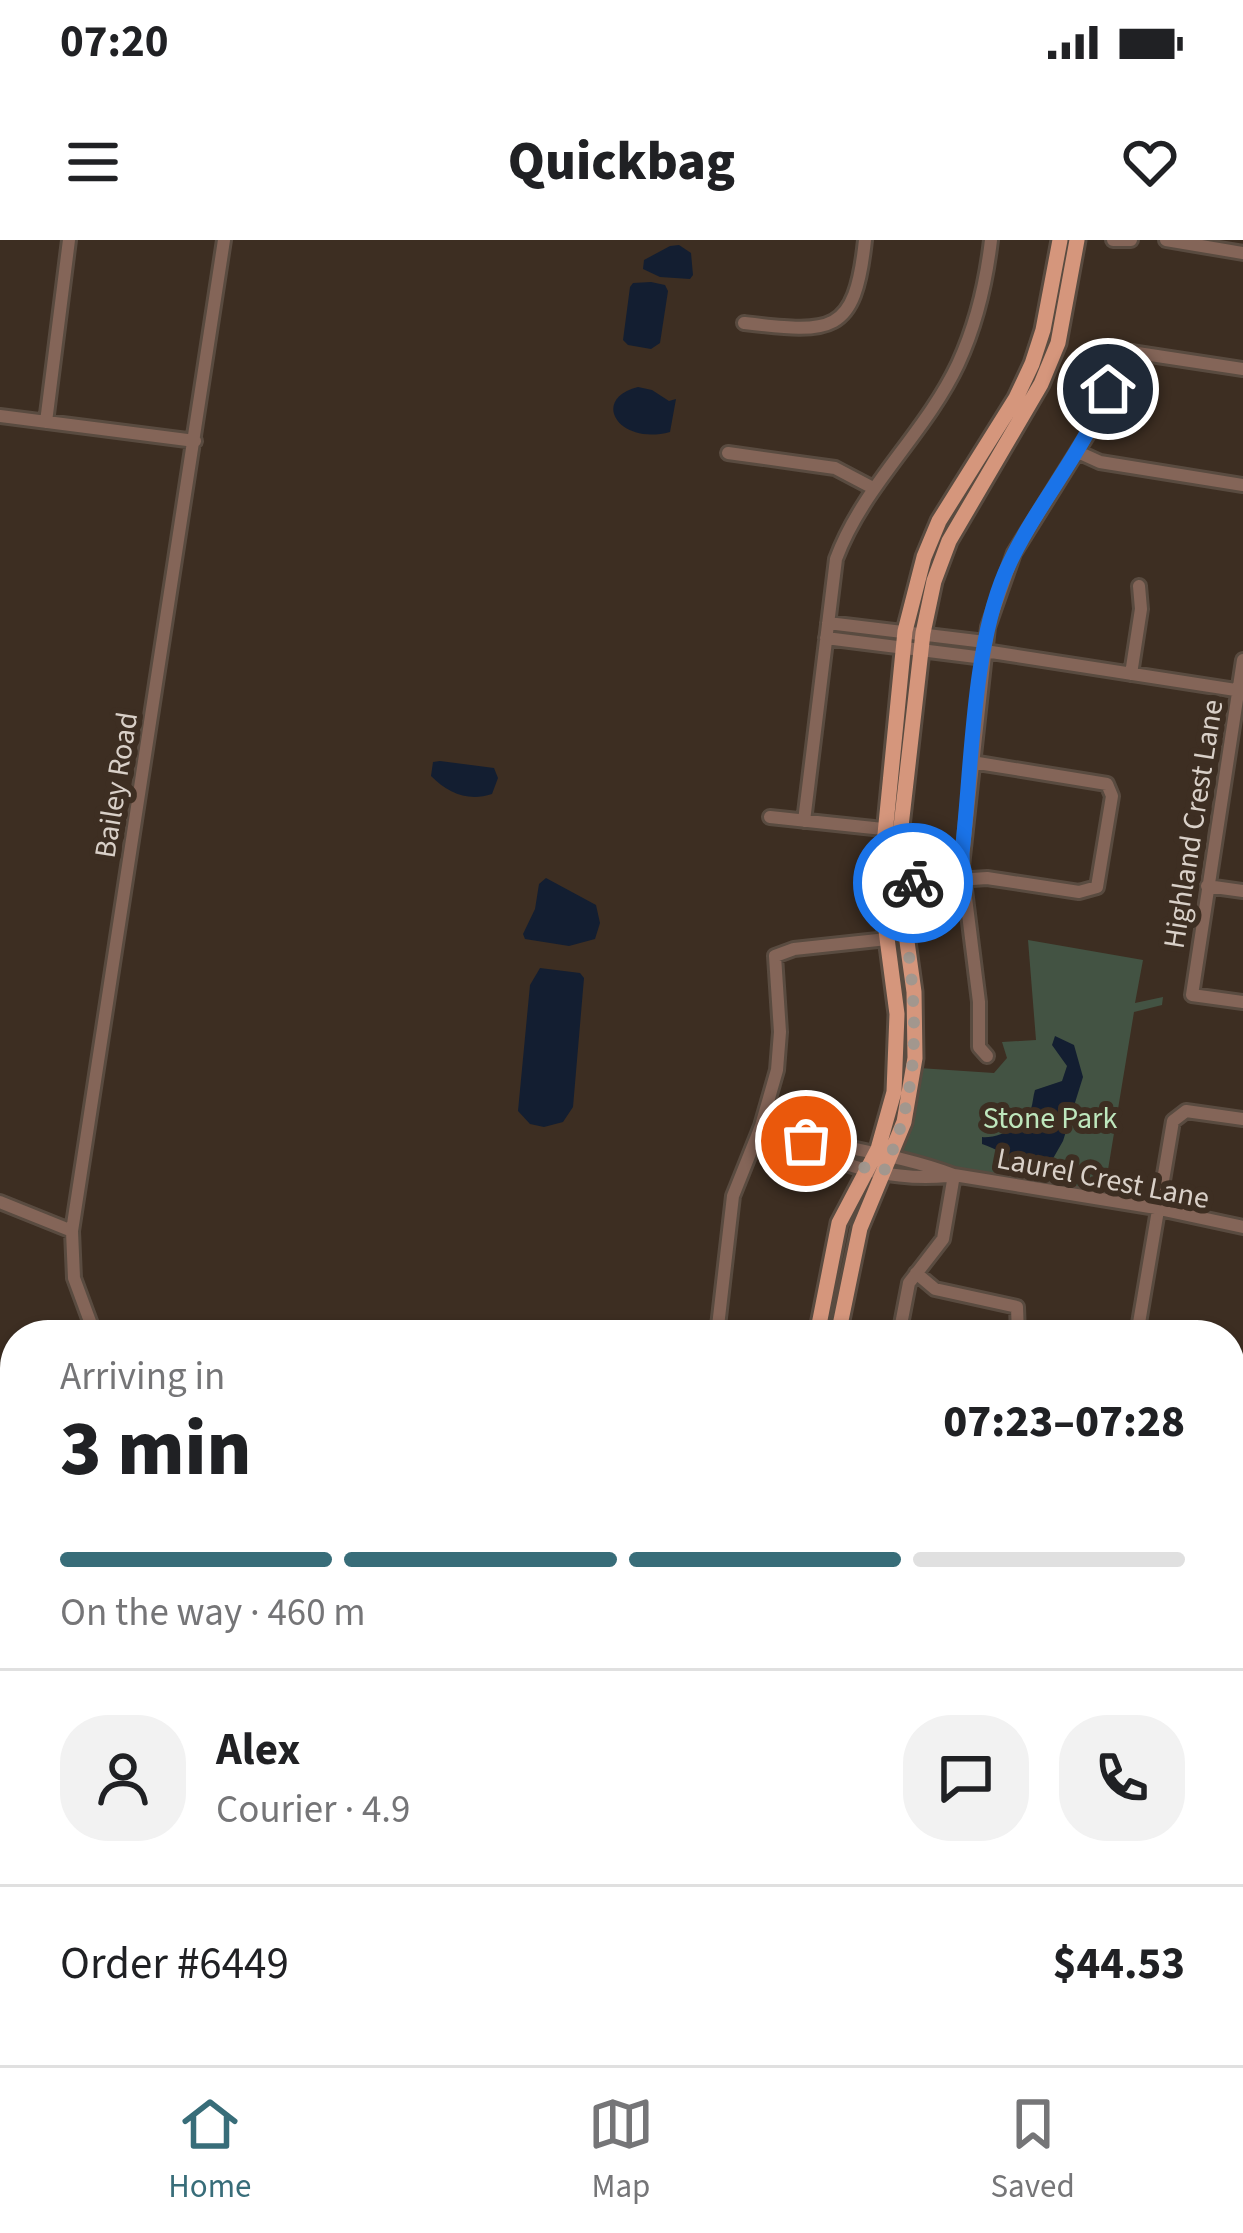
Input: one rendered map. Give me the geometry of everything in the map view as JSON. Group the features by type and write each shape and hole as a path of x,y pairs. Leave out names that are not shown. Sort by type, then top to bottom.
{"main road":[{"path":"841,1320 894,1092 897,1014 880,885 904,639 924,557 939,521 1032,364 1060,240"},
{"path":"820,1320 839,1223 904,1122 916,1031 899,884 899,844 922,641 934,581 949,541 1013,437 1058,343 1077,240"}],"street":[{"path":"46,422 69,240"},
{"name":"Bailey Road","path":"89,1320 74,1278 72,1231 224,240"},
{"path":"744,323 814,330 835,322 851,306 861,280 866,240"},
{"path":"804,820 836,559 849,523 956,368 976,316 991,240"},
{"path":"1113,240 1131,240"},
{"path":"1166,240 1243,253"},
{"path":"987,1056 979,1047 979,1003 963,880 972,762 996,598 1014,553 1078,452 1124,354 1243,369"},
{"path":"0,416 195,441"},
{"path":"1078,452 1100,462 1243,485"},
{"path":"728,453 835,468 873,488"},
{"path":"1131,674 1141,609 1139,586"},
{"path":"828,623 1241,691"},
{"path":"826,638 904,639"},
{"name":"Highland Crest Lane","path":"1243,660 1192,994 1243,1002"},
{"path":"899,884 987,878 1078,892 1094,890 1099,883 1110,788 1102,782 972,762"},
{"path":"1224,778 1243,780"},
{"path":"770,817 883,829"},
{"path":"1207,886 1243,891"},
{"path":"720,1320 733,1196 761,1126 779,1049 775,956 794,949 887,939"},
{"path":"1140,1320 1172,1121 1177,1114 1192,1112 1243,1119"},
{"name":"Laurel Crest Lane","path":"761,1126 806,1141 824,1141 924,1178 953,1175 1243,1227"},
{"path":"901,1320 905,1296 916,1273 943,1239 953,1175"},
{"path":"0,1202 72,1231"},
{"path":"916,1273 935,1289 1017,1307 1017,1320"}],"green space":[{"name":"Stone Park","path":"1028,940 1143,960 1135,1003 1163,997 1162,1005 1134,1012 1104,1194 950,1170 901,1151 919,1068 994,1073 1007,1058 1002,1042 1036,1040"}],"water":[{"path":"679,245 691,253 690,279 660,277 643,269 644,260"},
{"path":"651,282 665,285 668,291 660,343 651,349 628,345 623,340 630,287"},
{"path":"638,387 669,401 676,399 670,432 636,433 617,419 615,401"},
{"path":"433,762 494,768 498,778 492,794 467,796 444,787 431,776"},
{"path":"546,878 596,905 600,923 595,939 569,946 525,939 539,884"},
{"path":"540,968 580,973 584,978 573,1107 563,1122 544,1127 530,1124 518,1111 530,985"},
{"path":"1055,1036 1074,1045 1083,1077 1063,1141 1051,1162 1023,1161 982,1144 982,1137 1002,1134 1023,1121 1035,1090 1062,1081 1067,1066 1052,1045"}],"way so far":[{"path":"806,1141 819,1153 868,1168 884,1171 891,1157 904,1122 915,1058 914,992 899,884 913,883"}],"route":[{"path":"913,883 963,880 986,642 1000,584 1014,553 1078,452 1108,389"}]}
